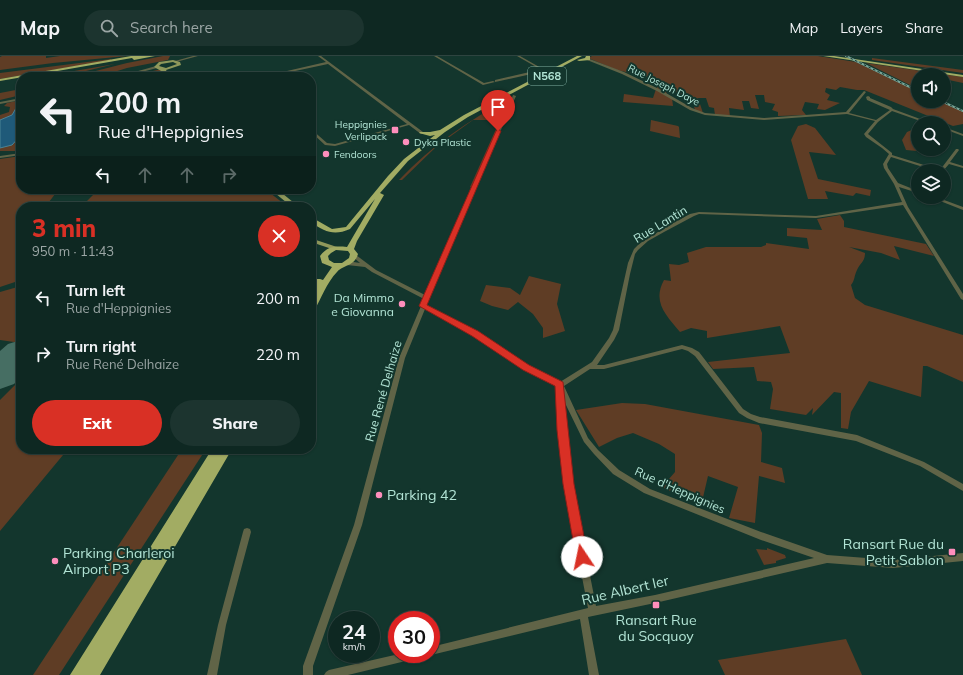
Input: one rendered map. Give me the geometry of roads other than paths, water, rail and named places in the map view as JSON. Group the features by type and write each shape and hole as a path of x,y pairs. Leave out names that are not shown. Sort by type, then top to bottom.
{"highway":[{"path":"106,59 132,56"},
{"path":"50,72 139,56"},
{"path":"108,67 154,56"},
{"path":"61,72 154,56"},
{"path":"825,56 963,75"},
{"path":"838,56 963,75"},
{"path":"577,58 588,57"},
{"name":"N568","path":"326,254 345,250 353,241 379,198 412,161 431,145 470,117 515,94 577,58"},
{"name":"N568","path":"316,300 332,272 343,264 345,250 364,209 390,177 422,146 466,116 577,58"},
{"path":"0,81 16,78"},
{"path":"0,81 16,79"},
{"path":"422,146 425,141 422,133 435,134 443,131"},
{"path":"316,223 325,230 341,231 349,227 364,209"},
{"path":"326,254 324,258 325,261 330,265 343,264"},
{"path":"316,288 330,265"},
{"path":"77,675 215,454"},
{"path":"92,675 224,454"}],"main road":[{"path":"162,69 178,66 176,60 160,63 162,69 164,72"},
{"path":"279,194 290,202"},
{"path":"316,242 345,250"},
{"path":"316,245 326,254"}],"street":[{"path":"176,60 197,56"},
{"path":"319,56 422,133"},
{"path":"434,56 484,84 535,72 540,68 518,56"},
{"name":"Rue Joseph Daye","path":"588,57 658,90 692,110 705,114 764,119 847,113 877,121"},
{"path":"286,72 328,63"},
{"path":"146,72 162,69"},
{"path":"148,72 162,69"},
{"path":"847,113 864,92"},
{"name":"Rue René Delhaize","path":"308,675 308,666 358,524 402,358 426,298 515,94"},
{"path":"868,97 868,99 892,110 911,117"},
{"path":"0,104 16,101"},
{"path":"892,110 877,121 866,134 892,156 918,164"},
{"path":"316,135 326,144 335,145 410,124"},
{"path":"951,131 963,135"},
{"path":"957,150 947,162 963,168"},
{"path":"0,156 16,154"},
{"path":"892,156 885,166 896,184 904,203 963,298"},
{"path":"896,184 911,189"},
{"name":"Rue Lantin","path":"560,385 571,377 591,367 606,348 616,330 630,265 635,251 645,243 688,217 699,213 716,213 816,217 904,203"},
{"path":"950,204 963,209"},
{"path":"345,250 366,265 426,298"},
{"path":"343,264 366,265"},
{"path":"423,306 475,334 526,368 560,385 562,430 568,484 593,611"},
{"path":"591,367 604,367 682,347 690,349 697,354 741,411 749,416 759,420 857,438 922,464 963,488"},
{"name":"Rue d'Heppignies","path":"560,385 590,445 608,464 631,482 662,497 761,536 827,559"},
{"path":"212,675 222,625 247,532"},
{"path":"827,559 893,564 963,557"},
{"name":"Rue Albert Ier","path":"440,649 593,611 827,559"},
{"path":"584,614 594,675"},
{"path":"329,675 388,661"}],"water":[{"path":"16,108 16,141 12,145 0,148 0,120 12,115"}],"railway":[{"path":"846,56 911,88"},
{"path":"951,106 963,111"}],"place":[{"name":"Heppignies Verlipack","path":"395,130"},
{"name":"Dyka Plastic","path":"406,142"},
{"name":"Fendoors","path":"326,154"},
{"name":"Da Mimmo e Giovanna","path":"402,304"},
{"name":"Parking 42","path":"379,495"},
{"name":"Ransart Rue du Petit Sablon","path":"952,552"},
{"name":"Parking Charleroi Airport P3","path":"55,561"},
{"name":"Ransart Rue du Socquoy","path":"656,605"}]}
